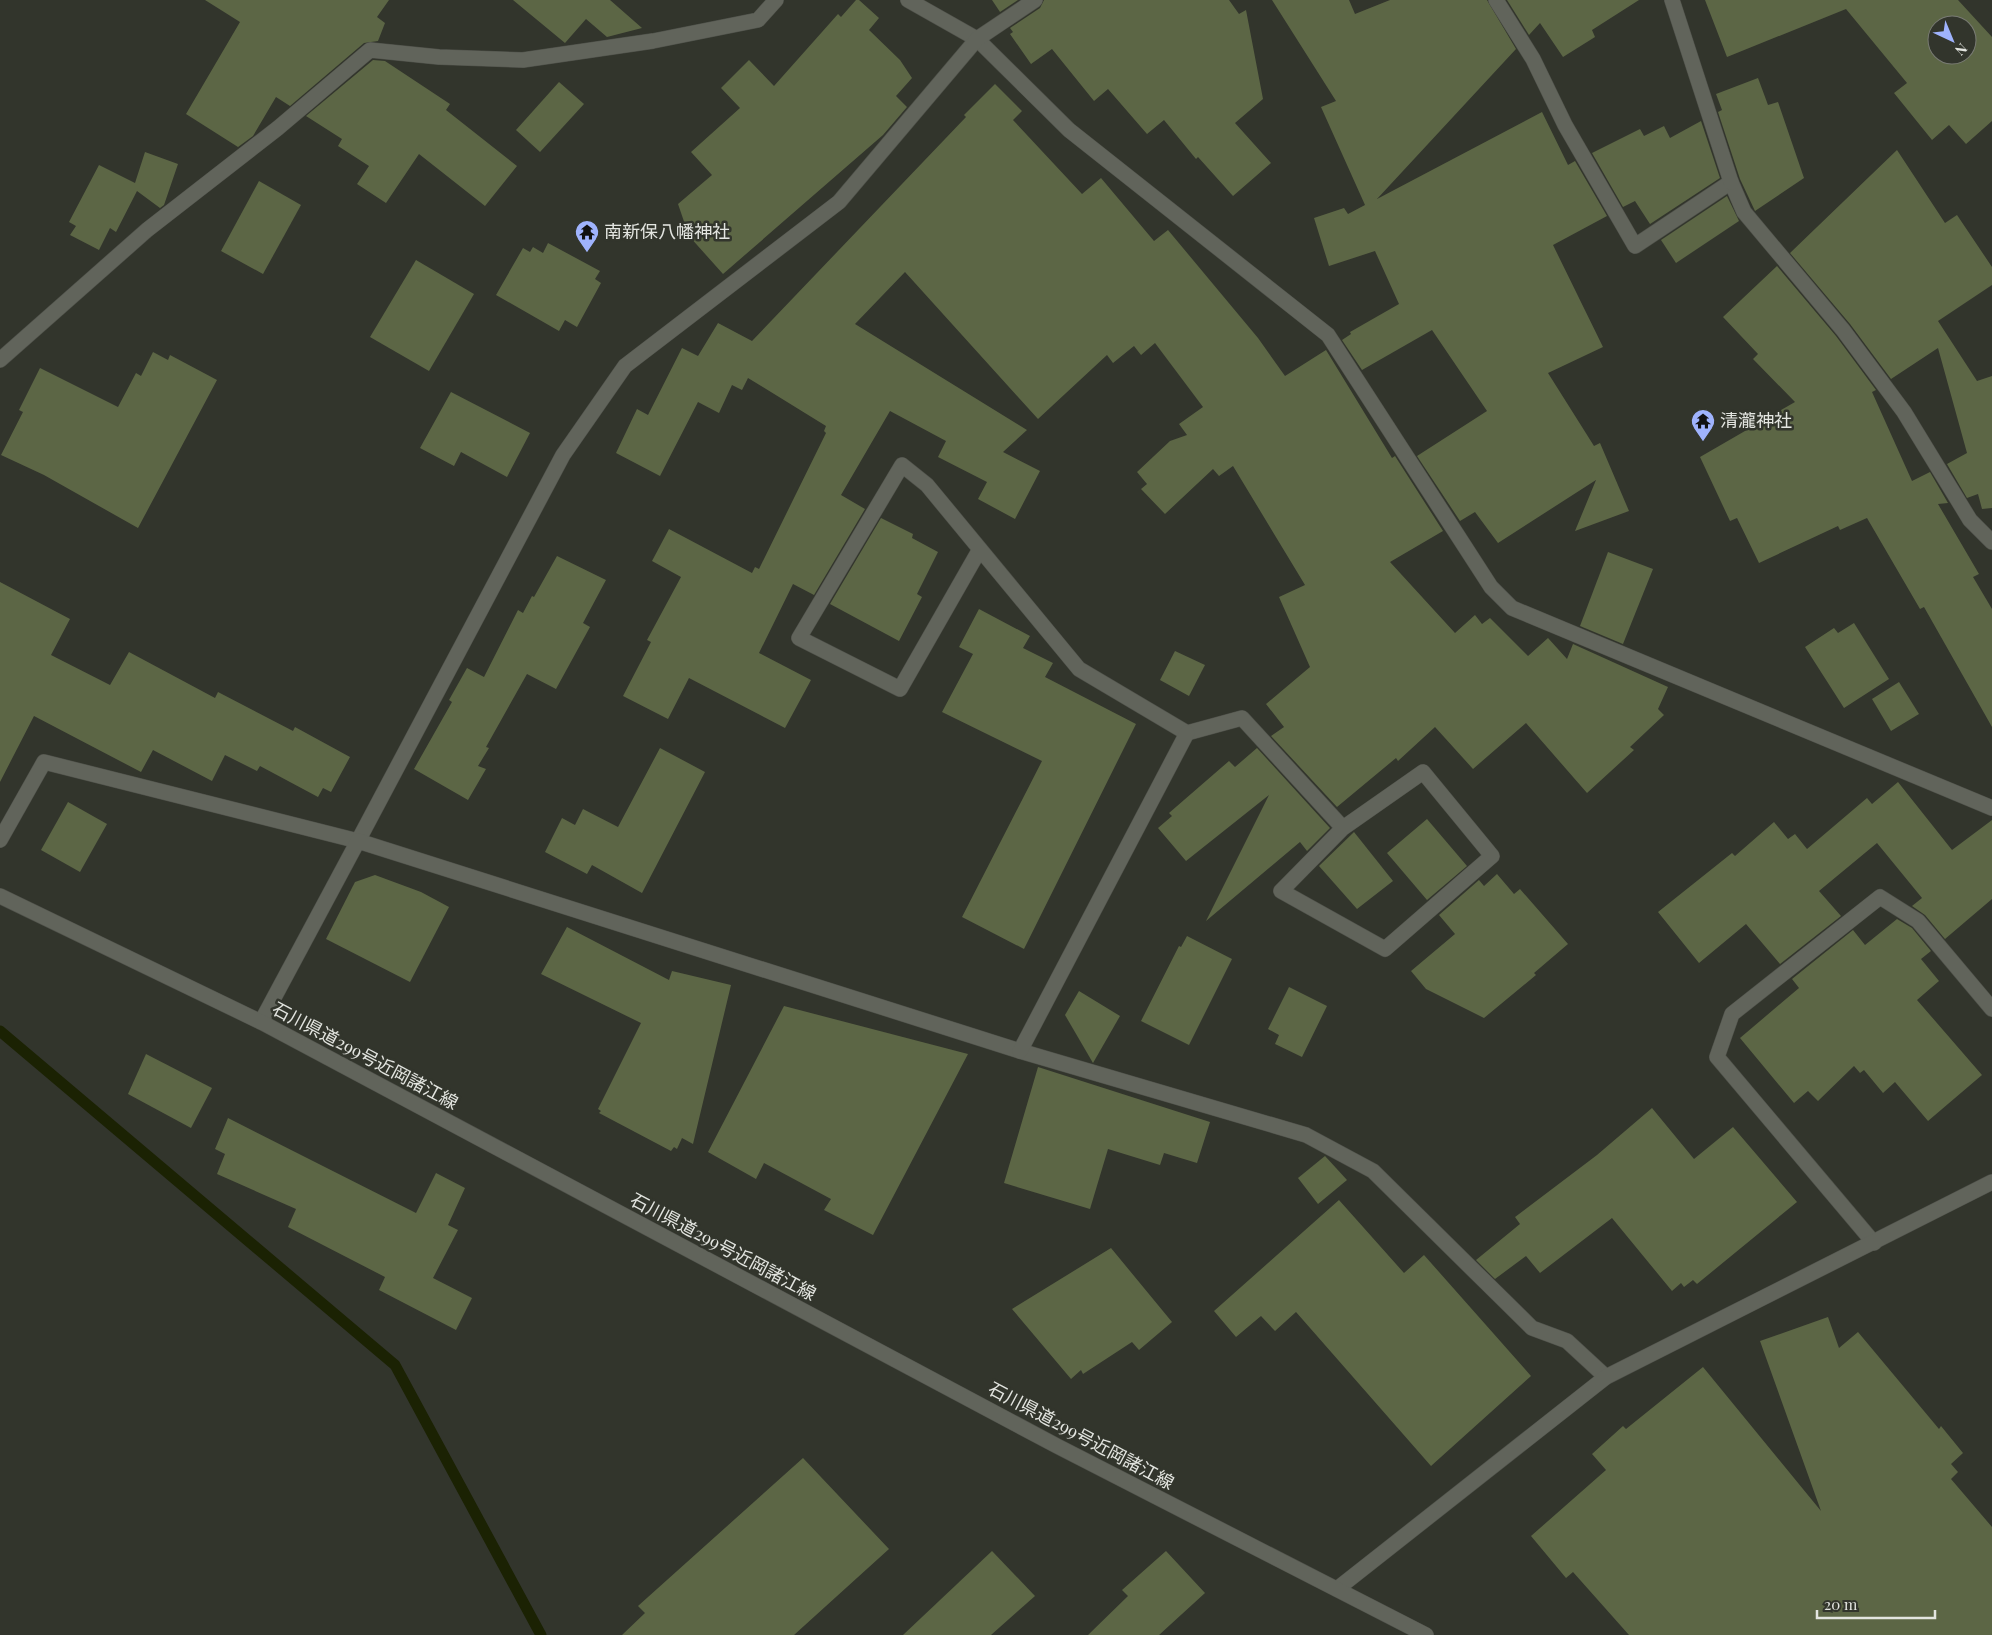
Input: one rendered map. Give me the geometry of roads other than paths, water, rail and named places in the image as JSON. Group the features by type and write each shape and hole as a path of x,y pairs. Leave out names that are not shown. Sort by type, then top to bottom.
{"street":[{"path":"0,360 147,230 278,128 370,50 523,60 654,41 758,20 776,0"},
{"path":"908,0 976,39 1069,130 1328,335 1491,587 1512,608 1992,808"},
{"path":"261,1022 563,455 625,366 839,202 976,39 1035,0"},
{"path":"1496,0 1533,59 1565,125 1635,246 1731,182"},
{"path":"1672,0 1731,182 1744,212 1843,330 1904,412 1970,520 1992,542"},
{"path":"980,548 900,688 799,638 902,465 927,485 980,548 1079,669 1187,733 1242,718 1343,828"},
{"path":"1020,1051 1187,733"},
{"path":"0,840 44,762 358,842 1020,1051 1306,1135 1373,1171 1532,1328 1567,1341 1606,1377"},
{"path":"1423,772 1492,856 1385,949 1281,891 1343,828 1423,772"},
{"name":"石川県道299号近岡諸江線","path":"0,896 261,1022 1057,1446 1426,1635"},
{"path":"1874,1243 1717,1057 1732,1014 1880,897 1918,922 1992,1009"},
{"path":"1337,1590 1606,1377 1992,1182"}],"waterway":[{"path":"0,1031 395,1365 541,1635"}],"place":[{"name":"南新保八幡神社","path":"587,253"},
{"name":"清瀧神社","path":"1703,442"}]}
